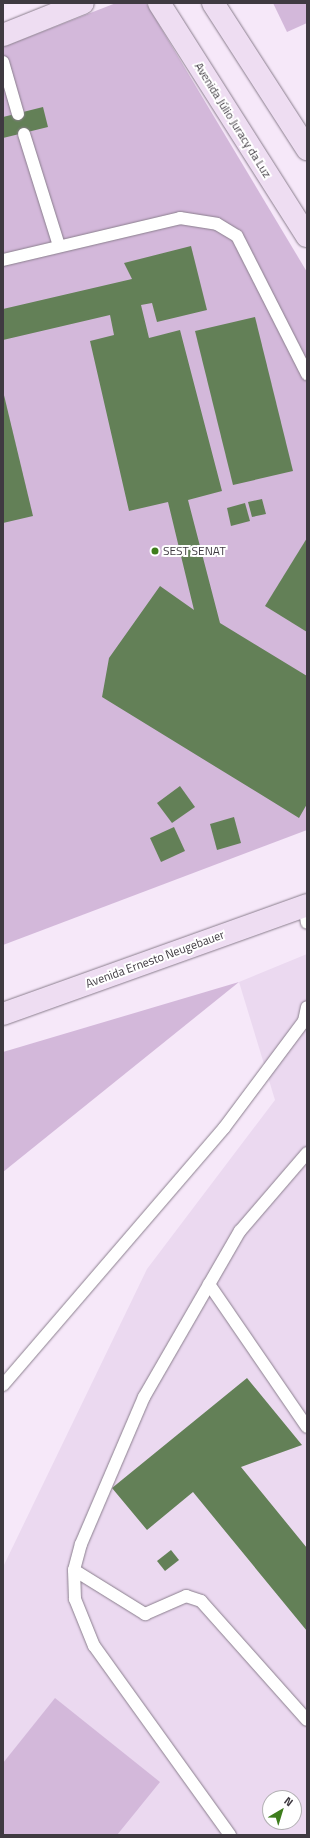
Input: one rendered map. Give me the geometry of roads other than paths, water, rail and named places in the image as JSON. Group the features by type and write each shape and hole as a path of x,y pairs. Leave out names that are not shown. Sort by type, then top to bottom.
{"street":[{"path":"3,35 83,3"},
{"name":"Avenida Júlio Juracy da Luz","path":"159,3 307,236"},
{"path":"213,3 307,149"},
{"name":"Avenida Ernesto Neugebauer","path":"3,1014 306,911"}],"lane":[{"path":"3,62 18,114"},
{"path":"24,134 59,246"},
{"path":"3,260 180,218 217,224 237,236 307,374"},
{"path":"3,1386 224,1128 304,1021 307,1007"},
{"path":"230,1835 94,1646 75,1599 74,1570 81,1544 144,1397 240,1231 307,1153"},
{"path":"209,1284 307,1427"},
{"path":"74,1570 145,1614 186,1596 201,1601 307,1720"}],"place":[{"name":"SEST SENAT","path":"155,551"}]}
